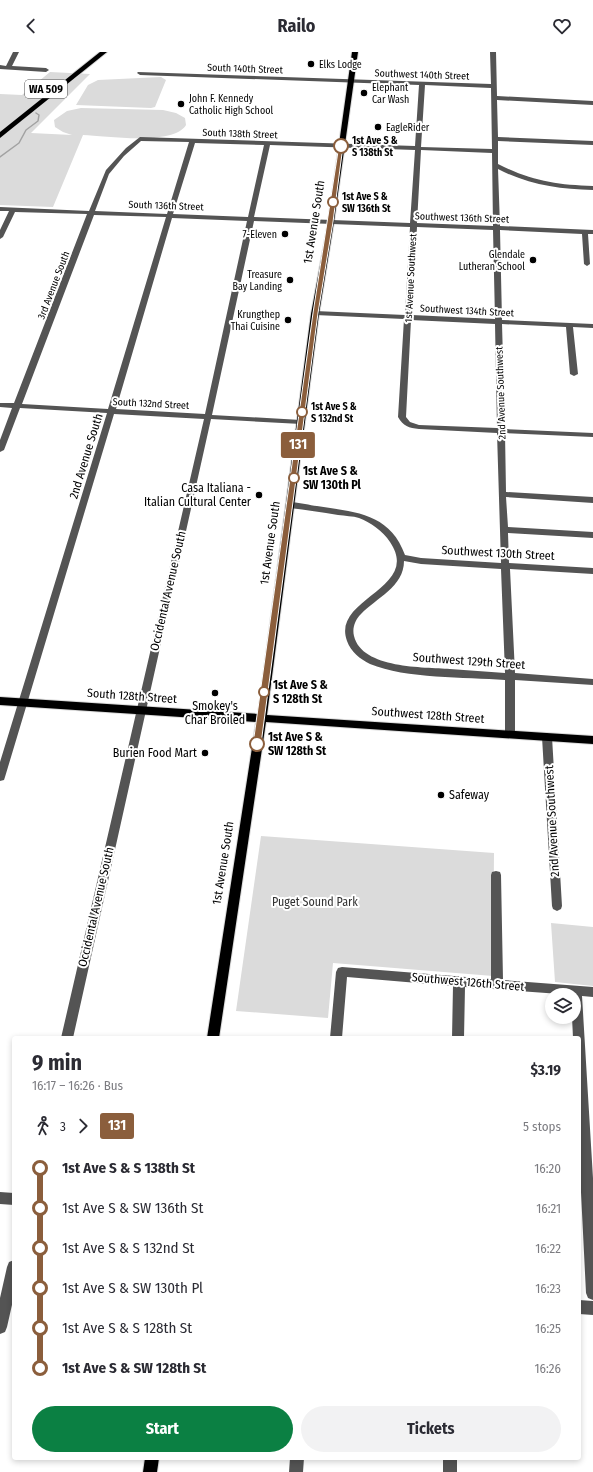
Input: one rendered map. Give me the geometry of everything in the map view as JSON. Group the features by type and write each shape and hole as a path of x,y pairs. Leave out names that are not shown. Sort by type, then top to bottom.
{"highway":[{"name":"WA 509","path":"31,101 92,52"},
{"name":"WA 509","path":"0,136 104,52"}],"main road":[{"name":"1st Avenue South","path":"213,1036 262,717 315,313 331,222 355,52"},
{"name":"South 128th Street","path":"0,701 262,717"},
{"name":"Southwest 128th Street","path":"262,717 510,733 593,740"},
{"path":"150,1472 152,1460"}],"street":[{"path":"8,68 16,52"},
{"name":"2nd Avenue Southwest","path":"493,52 498,321 502,431 502,494 510,676 510,733"},
{"path":"0,67 46,70"},
{"name":"South 140th Street","path":"140,73 351,80"},
{"name":"Southwest 140th Street","path":"351,80 493,86"},
{"name":"1st Avenue Southwest","path":"422,83 402,417 406,424 419,427 502,431"},
{"path":"493,98 593,102"},
{"name":"South 138th Street","path":"140,139 495,151"},
{"name":"3rd Avenue South","path":"0,450 109,168 140,139"},
{"path":"495,139 593,143"},
{"name":"2nd Avenue South","path":"0,778 112,411 192,141"},
{"name":"Occidental Avenue South","path":"67,1036 208,417 267,144"},
{"path":"496,165 522,179 536,183 551,186 593,188"},
{"name":"South 136th Street","path":"0,209 331,222"},
{"path":"0,237 13,209"},
{"name":"Southwest 136th Street","path":"331,222 593,232"},
{"path":"585,232 587,264"},
{"name":"Southwest 134th Street","path":"315,313 593,326"},
{"path":"569,325 574,374"},
{"name":"South 132nd Street","path":"0,405 301,422"},
{"path":"502,431 593,436"},
{"path":"502,494 593,500"},
{"path":"290,506 345,512 370,519 386,533 397,546 402,558"},
{"path":"504,530 593,535"},
{"name":"Southwest 130th Street","path":"402,558 593,571"},
{"name":"Southwest 129th Street","path":"402,558 400,569 386,588 357,613 351,621 349,630 351,642 356,651 364,657 392,667 410,670 593,682"},
{"name":"2nd Avenue Southwest","path":"547,737 557,906"},
{"path":"496,875 497,985"},
{"name":"Southwest 126th Street","path":"336,1036 342,972 545,989"},
{"path":"458,1036 459,982"},
{"name":"Southwest 126th Street","path":"581,991 593,992"},
{"path":"578,1024 579,1036"},
{"path":"581,1074 593,1293"},
{"path":"0,1198 12,1199"},
{"path":"0,1327 12,1276"},
{"path":"581,1307 593,1308"},
{"path":"296,1472 298,1460"},
{"path":"450,1460 450,1472"}],"green space":[{"path":"50,72 90,74 31,133 72,135 55,127 54,120 67,111 81,108 163,110 176,113 185,118 186,125 179,132 168,136 154,138 123,138 83,135 53,207 0,205 0,94 22,95"},
{"path":"161,77 166,80 155,107 76,105 88,85 98,80"},
{"name":"Puget Sound Park","path":"261,836 494,853 493,976 333,963 328,1018 236,1011"},
{"path":"551,923 593,927 593,986 555,982"}],"waterway":[{"path":"0,157 19,143 26,130 38,121 39,115 36,113"}],"bus line":[{"name":"131","path":"257,744 262,717 315,313 323,259 331,222 341,146"}],"place":[{"name":"Elks Lodge","path":"311,64"},
{"name":"Elephant Car Wash","path":"364,93"},
{"name":"John F. Kennedy Catholic High School","path":"181,104"},
{"name":"EagleRider","path":"378,127"},
{"name":"1st Ave S & S 138th St","path":"341,146"},
{"name":"1st Ave S & SW 136th St","path":"333,202"},
{"name":"7-Eleven","path":"285,234"},
{"name":"Glendale Lutheran School","path":"533,260"},
{"name":"Treasure Bay Landing","path":"290,280"},
{"name":"Krungthep Thai Cuisine","path":"288,320"},
{"name":"1st Ave S & S 132nd St","path":"302,412"},
{"name":"1st Ave S & SW 130th Pl","path":"294,478"},
{"name":"Casa Italiana - Italian Cultural Center","path":"259,495"},
{"name":"1st Ave S & S 128th St","path":"264,692"},
{"name":"Smokey's Char Broiled","path":"215,693"},
{"name":"1st Ave S & SW 128th St","path":"257,744"},
{"name":"Burien Food Mart","path":"205,753"},
{"name":"Safeway","path":"441,795"}]}
